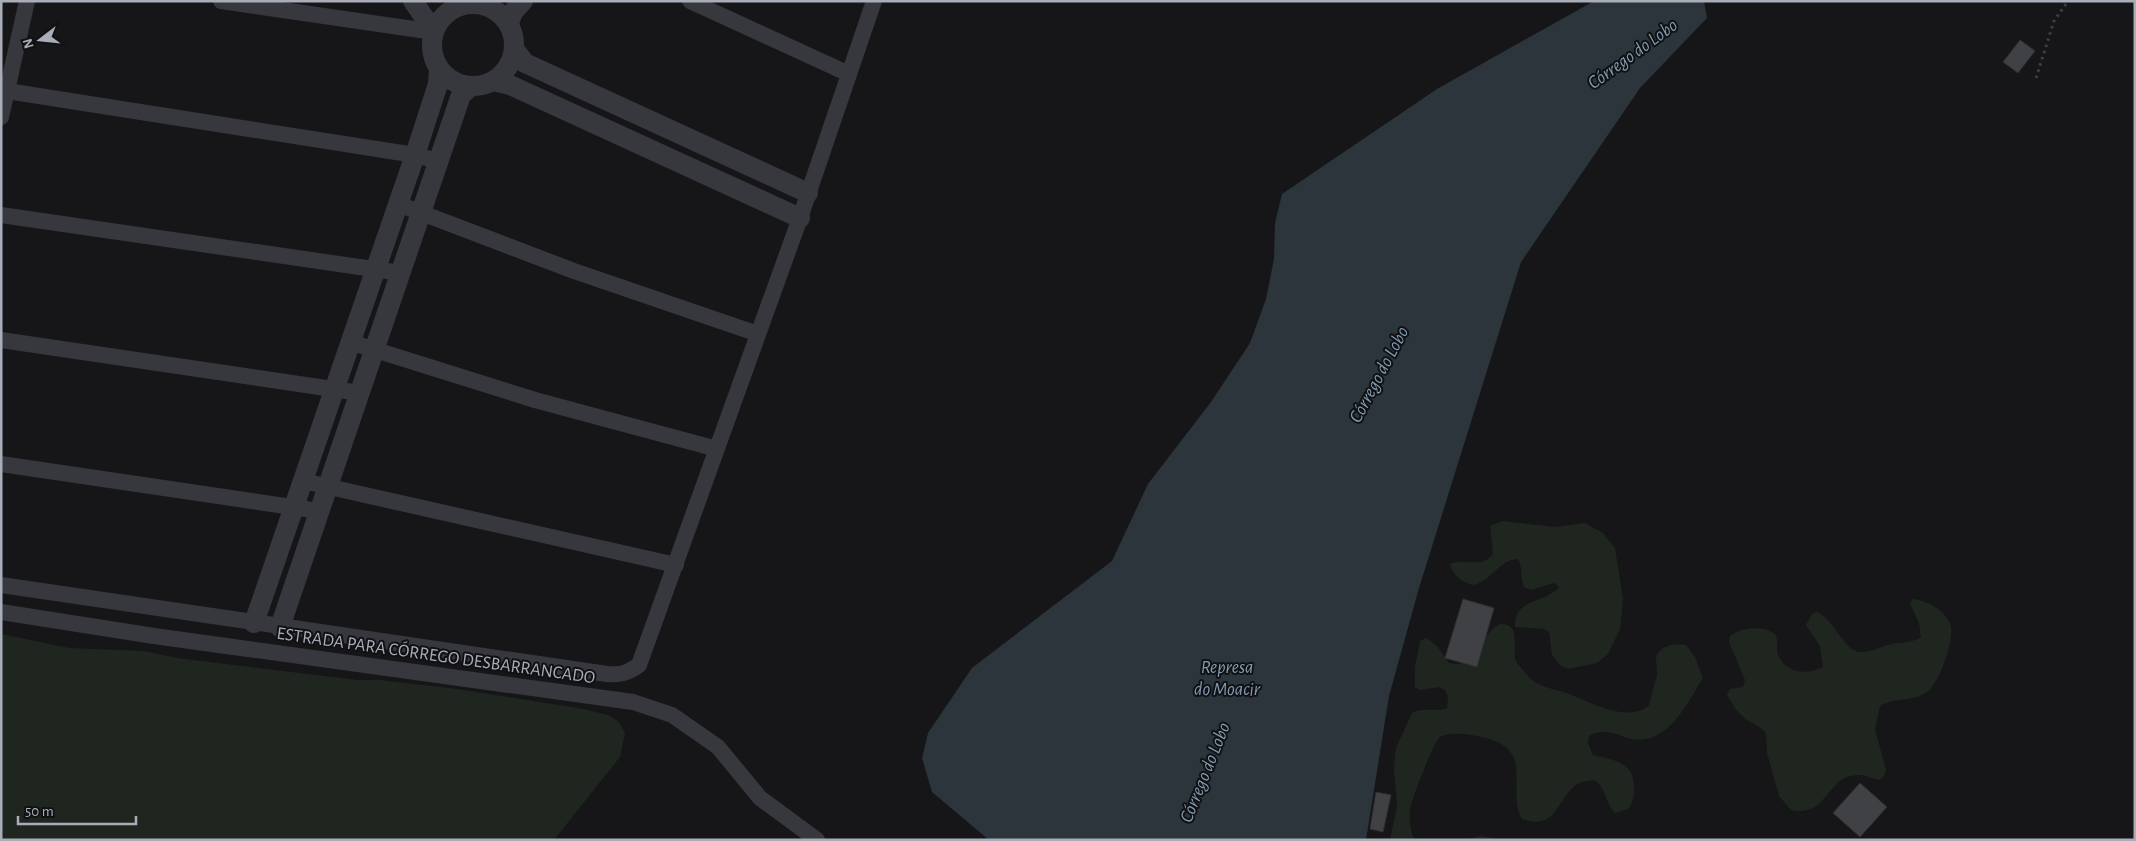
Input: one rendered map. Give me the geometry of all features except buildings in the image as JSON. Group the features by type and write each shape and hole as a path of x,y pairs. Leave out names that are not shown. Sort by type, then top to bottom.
{"street":[{"path":"1,117 26,1"},
{"path":"221,1 434,32"},
{"path":"414,1 434,32"},
{"path":"508,23 513,12 523,1"},
{"path":"690,1 849,74"},
{"path":"1,585 280,627 623,675 639,664 676,565 800,218 874,1"},
{"path":"254,623 438,84 439,69 432,49 434,32 445,15 466,3 497,11 508,23 514,37 514,50 508,68 494,81 470,87 450,80 439,69"},
{"path":"514,50 524,63 808,193"},
{"path":"494,81 510,85 800,218"},
{"path":"280,627 461,95 470,87"},
{"path":"7,91 415,155 438,161"},
{"path":"398,204 574,270 758,334"},
{"path":"1,215 401,272"},
{"path":"1,340 360,393"},
{"path":"350,342 534,400 717,450"},
{"path":"1,464 319,511"},
{"path":"303,481 676,565"},
{"name":"ESTRADA PARA CÓRREGO DESBARRANCADO","path":"1,612 154,636 633,702 672,714 718,747 760,798 817,840"}],"path":[{"path":"2036,78 2054,21 2068,1"}],"shaded area":[{"path":"1502,521 1556,527 1585,523 1603,533 1615,548 1623,599 1620,629 1608,654 1597,663 1568,669 1561,666 1552,655 1549,632 1544,629 1515,627 1516,617 1520,610 1559,587 1554,583 1531,590 1524,587 1518,559 1511,560 1500,566 1486,579 1474,585 1462,581 1453,572 1450,564 1483,561 1493,554 1490,526"},
{"path":"1913,599 1930,604 1946,616 1951,627 1950,642 1945,662 1937,680 1927,692 1916,697 1891,701 1880,706 1875,729 1886,770 1884,777 1879,780 1862,775 1849,777 1840,781 1813,808 1804,811 1791,810 1779,796 1767,753 1766,733 1741,715 1727,695 1730,689 1743,687 1745,680 1729,642 1730,636 1753,628 1771,632 1776,635 1778,655 1786,666 1804,672 1817,670 1823,667 1820,646 1806,625 1812,614 1817,612 1824,617 1850,648 1866,652 1921,637 1919,623 1910,604"},
{"path":"1500,624 1512,628 1515,638 1516,661 1530,678 1544,686 1609,710 1631,712 1641,710 1649,705 1657,675 1656,656 1662,649 1669,646 1677,644 1686,645 1695,657 1703,678 1681,714 1661,733 1650,738 1637,740 1606,732 1597,732 1589,736 1588,743 1593,755 1615,761 1627,767 1631,772 1634,793 1633,801 1628,809 1615,813 1609,805 1601,786 1594,780 1580,783 1571,789 1556,811 1543,821 1534,822 1522,819 1518,810 1515,760 1510,752 1503,745 1490,739 1453,734 1440,737 1437,741 1411,804 1410,825 1415,840 1390,840 1397,806 1394,768 1396,748 1412,713 1420,710 1447,708 1448,696 1445,690 1439,687 1420,690 1415,687 1415,667 1420,641 1426,638 1437,646 1449,663 1458,664 1466,662 1472,657 1487,635"},
{"path":"1,634 69,648 144,651 177,658 357,680 380,680 457,689 584,709 608,715 618,721 625,733 620,757 554,840 1,840"},
{"path":"1481,836 1504,840 1464,840"}],"water":[{"name":"Represa do Moacir","path":"1594,1 1704,1 1707,18 1640,88 1521,262 1419,588 1389,696 1366,840 989,840 932,792 922,758 928,733 972,668 1112,561 1148,484 1211,402 1250,343 1266,299 1274,259 1275,223 1282,194 1437,89"}],"water label":[{"name":"Córrego do Lobo","path":"1632,53"},
{"name":"Córrego do Lobo","path":"1378,374"},
{"name":"Córrego do Lobo","path":"1204,772"}]}
